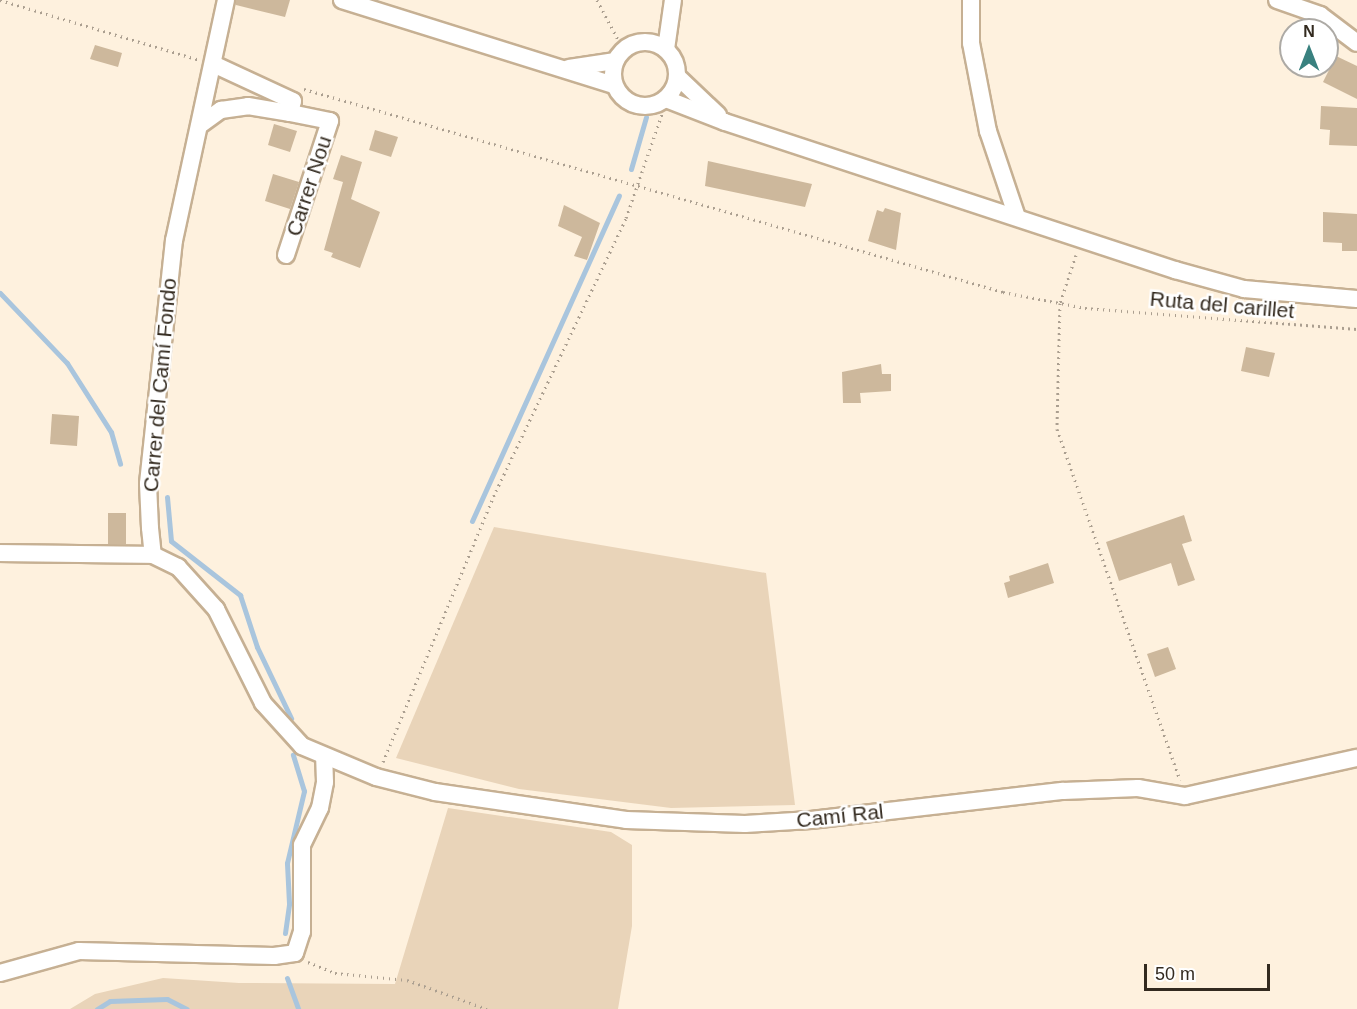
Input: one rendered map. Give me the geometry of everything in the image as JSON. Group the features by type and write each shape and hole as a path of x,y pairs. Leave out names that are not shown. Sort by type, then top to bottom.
{"street":[{"name":"Carrer del Camí Fondo","path":"153,555 148,484 174,240 226,0"},
{"path":"342,0 614,85 629,103 646,106 662,101 1175,270 1244,289 1357,299"},
{"path":"971,0 970,43 988,131 1017,217"},
{"path":"1277,0 1320,15 1357,43"},
{"path":"565,69 619,56 641,42 671,8"},
{"path":"671,8 666,49 676,65 678,77 725,122"},
{"path":"641,42 666,49"},
{"path":"614,85 619,56"},
{"path":"200,125 221,110 248,106 290,113 293,101 213,64"},
{"path":"662,101 678,77"},
{"name":"Carrer Nou","path":"286,255 330,121 290,113"},
{"path":"0,554 153,555 178,567 196,584 216,609 263,703 280,726 302,746 324,758 325,782 320,808 302,845 302,932 295,953 274,956 79,951 0,973"},
{"name":"Camí Ral","path":"324,758 376,777 520,805 626,820 675,823 811,820 1063,791 1138,788 1185,796 1357,758"}],"path":[{"path":"0,0 213,64"},
{"path":"597,0 619,56"},
{"name":"Ruta del carillet","path":"293,86 1003,291 1085,308 1357,329"},
{"path":"376,777 438,638 496,491 640,186 663,115 662,101"},
{"path":"1082,238 1060,303 1057,429 1185,796"},
{"path":"295,953 335,973 407,980 487,1009"}],"shaded area":[{"path":"494,527 766,573 795,805 671,808 519,789 396,758"},
{"path":"448,808 611,832 632,845 632,926 618,1009 70,1009 95,994 163,978 239,983 395,984"}],"building":[{"path":"236,0 290,0 285,17 236,5"},
{"path":"95,45 122,53 118,67 90,59"},
{"path":"1339,57 1357,66 1357,99 1323,82 1325,78 1339,78"},
{"path":"1321,106 1357,108 1357,146 1329,145 1330,130 1320,129"},
{"path":"274,124 297,131 290,152 268,145"},
{"path":"375,130 398,137 391,157 369,150"},
{"path":"341,155 362,162 351,199 380,212 360,268 331,257 333,253 324,250 343,182 333,179"},
{"path":"708,161 812,184 805,207 705,186"},
{"path":"273,174 299,182 290,209 265,201"},
{"path":"564,205 600,223 587,260 574,256 582,237 558,226"},
{"path":"885,208 901,213 896,250 868,241 877,210 883,212"},
{"path":"1323,212 1357,214 1357,251 1342,251 1342,243 1323,242"},
{"path":"1246,347 1275,353 1269,377 1241,371"},
{"path":"881,364 882,374 891,374 891,391 860,393 861,403 843,403 842,372"},
{"path":"52,414 79,416 77,446 50,444"},
{"path":"108,513 126,513 126,544 108,544"},
{"path":"1184,515 1192,541 1182,544 1195,580 1178,586 1171,563 1119,581 1106,542"},
{"path":"1048,563 1054,583 1008,598 1004,583 1010,581 1009,576"},
{"path":"1168,647 1176,669 1155,677 1147,654"}],"waterway":[{"path":"631,169 646,117"},
{"path":"472,521 619,196"},
{"path":"0,293 67,363 111,432 120,464"},
{"path":"167,497 171,541 240,595 257,647 291,718"},
{"path":"285,933 289,903 287,863 304,791 293,755"},
{"path":"287,978 298,1009"},
{"path":"97,1009 110,1001 167,999 187,1009"}]}
